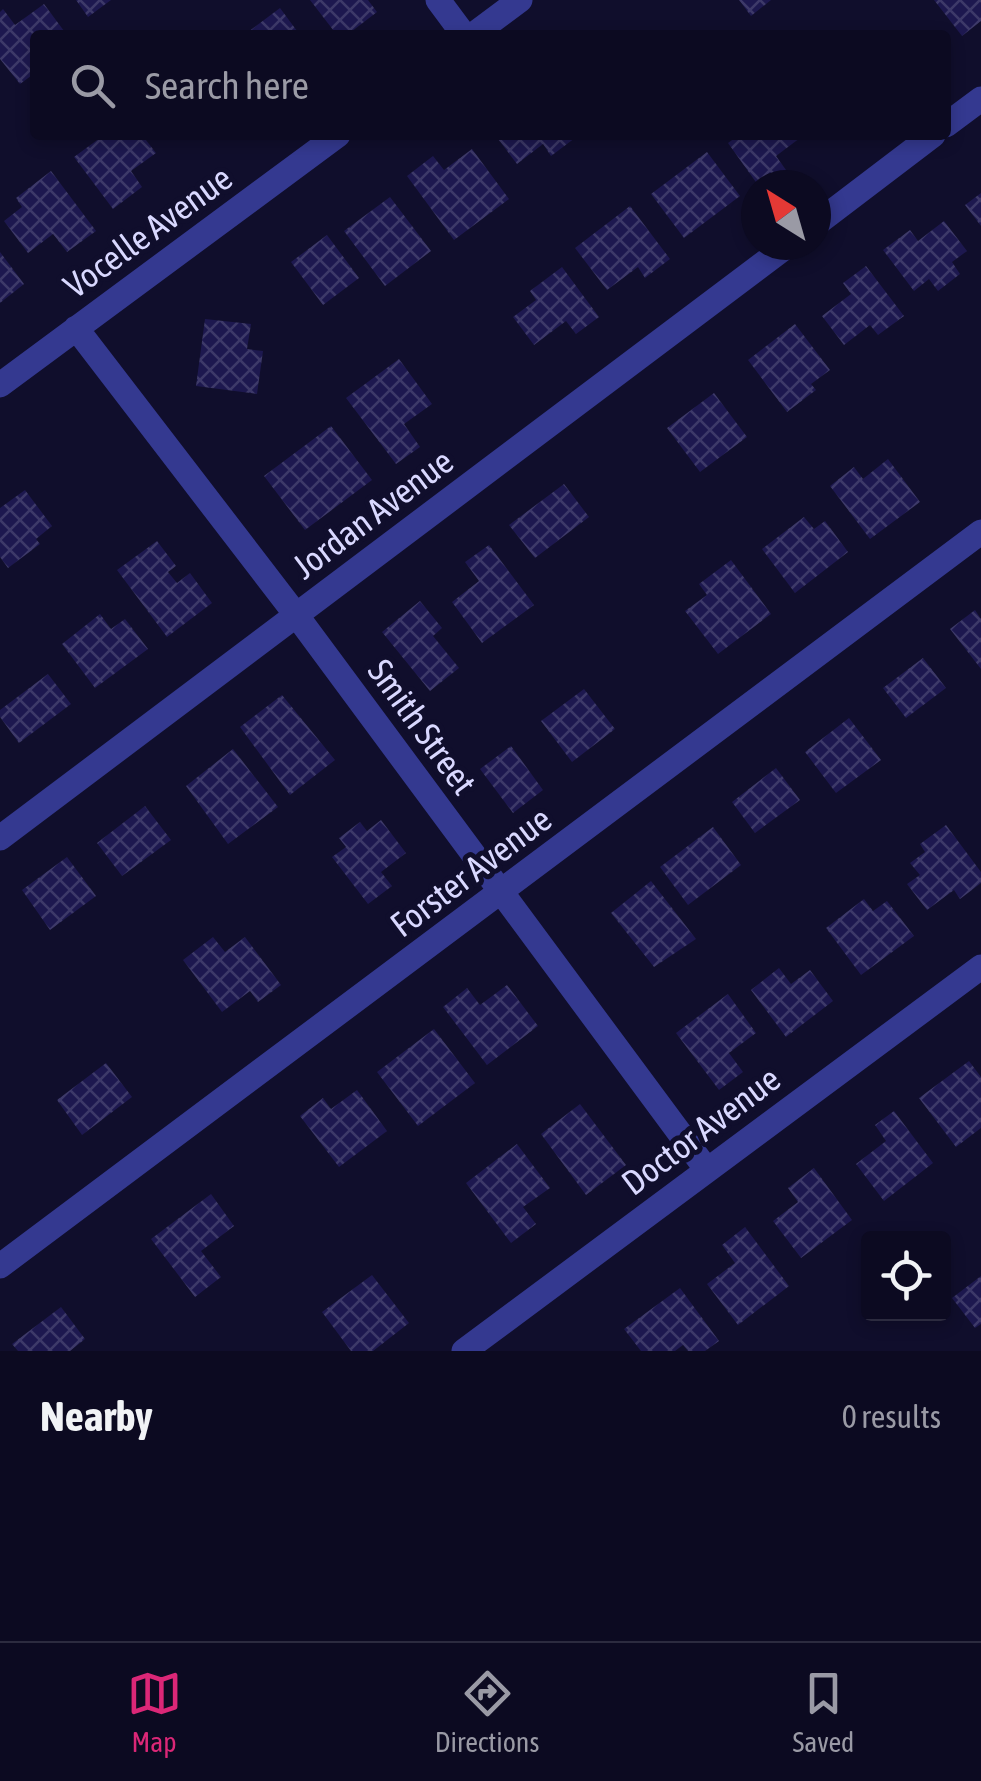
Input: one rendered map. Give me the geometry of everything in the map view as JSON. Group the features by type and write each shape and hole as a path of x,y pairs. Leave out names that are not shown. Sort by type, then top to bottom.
{"street":[{"path":"438,0 460,30"},
{"path":"480,30 520,0"},
{"path":"951,122 981,99"},
{"name":"Vocelle Avenue","path":"0,384 331,140"},
{"path":"831,213 927,140"},
{"name":"Jordan Avenue","path":"0,838 768,260"},
{"name":"Smith Street","path":"76,328 297,616 706,1170"},
{"name":"Forster Avenue","path":"0,1266 981,532"},
{"name":"Doctor Avenue","path":"464,1351 981,968"}],"building":[{"path":"76,0 111,0 88,17"},
{"path":"310,0 368,0 377,12 354,30 333,30"},
{"path":"739,0 771,0 751,16"},
{"path":"934,0 981,0 981,21 962,36"},
{"path":"44,4 63,30 30,30 30,77 20,84 0,59 3,9 15,25"},
{"path":"280,8 296,30 251,30"},
{"path":"97,140 146,140 156,153 131,171 142,187 113,209 74,157"},
{"path":"499,140 572,140 551,156 543,144 517,164"},
{"path":"732,140 797,140 776,156 786,170 747,170 728,143"},
{"path":"472,149 509,199 454,240 407,176 433,156 444,170"},
{"path":"707,152 740,196 684,238 651,194"},
{"path":"51,171 96,231 67,252 53,234 28,253 4,221 22,207 16,198"},
{"path":"981,193 981,226 965,205"},
{"path":"390,197 431,251 385,286 344,231"},
{"path":"630,206 670,259 645,278 638,267 607,290 575,248"},
{"path":"944,221 967,251 952,262 960,274 938,291 929,279 914,291 883,250 910,230 918,241"},
{"path":"327,235 359,278 323,305 291,262"},
{"path":"0,252 24,284 0,303"},
{"path":"866,266 904,316 878,335 870,325 844,345 822,316 851,294 843,283"},
{"path":"562,267 599,317 576,334 566,321 534,345 513,317 536,300 530,291"},
{"path":"205,319 251,324 247,349 263,351 257,394 196,386"},
{"path":"795,324 830,370 811,384 816,390 787,412 748,360"},
{"path":"399,359 432,404 404,424 420,447 396,464 346,398"},
{"path":"714,393 747,437 700,472 667,428"},
{"path":"331,426 372,480 305,530 264,476"},
{"path":"888,459 920,502 870,539 830,486 854,467 863,479"},
{"path":"564,484 589,517 535,558 509,525"},
{"path":"25,490 52,526 36,539 40,544 8,568 0,557 0,508"},
{"path":"804,517 814,529 825,521 848,552 795,593 762,549"},
{"path":"157,541 176,566 168,572 177,583 190,573 212,603 167,637 117,570"},
{"path":"489,545 534,605 482,643 452,602 479,581 465,562"},
{"path":"731,560 771,614 718,654 685,611 707,595 699,584"},
{"path":"420,601 442,628 433,636 459,668 430,691 382,632"},
{"path":"975,610 981,619 981,669 950,629"},
{"path":"100,614 111,629 125,619 148,649 95,688 62,644"},
{"path":"923,658 946,688 906,718 883,688"},
{"path":"48,674 71,704 19,743 0,717 0,710"},
{"path":"584,689 615,729 572,762 541,721"},
{"path":"282,695 335,760 290,795 240,727"},
{"path":"849,718 881,760 836,793 805,752"},
{"path":"511,746 543,790 513,813 480,769"},
{"path":"233,749 278,807 228,844 186,786"},
{"path":"776,768 800,800 755,833 732,802"},
{"path":"145,806 171,840 122,876 97,843"},
{"path":"381,820 406,853 381,872 392,886 368,904 332,857 346,847 339,838 360,822 367,831"},
{"path":"946,825 981,872 981,883 960,899 954,890 927,910 907,884 920,875 910,863 925,852 920,844"},
{"path":"713,827 741,865 688,905 660,867"},
{"path":"67,857 96,896 50,930 22,890"},
{"path":"651,881 696,939 654,967 611,913"},
{"path":"864,899 873,911 887,901 914,936 861,975 826,928"},
{"path":"213,937 225,952 245,937 281,985 258,1002 250,991 222,1012 183,960"},
{"path":"779,968 791,984 810,970 833,1001 786,1037 751,990"},
{"path":"507,985 538,1026 487,1065 443,1007 467,988 480,1005"},
{"path":"728,994 756,1033 729,1053 743,1072 719,1090 676,1033"},
{"path":"434,1029 475,1083 418,1126 377,1072"},
{"path":"969,1061 981,1077 981,1128 956,1147 919,1098"},
{"path":"106,1063 132,1097 82,1135 57,1100"},
{"path":"357,1090 387,1131 339,1167 300,1116 323,1098 331,1109"},
{"path":"580,1104 626,1165 586,1195 541,1134"},
{"path":"894,1111 933,1163 884,1201 856,1164 886,1141 875,1125"},
{"path":"517,1144 550,1188 523,1207 536,1224 511,1243 466,1183"},
{"path":"814,1168 852,1220 801,1258 773,1221 798,1202 788,1188"},
{"path":"211,1194 234,1226 201,1251 221,1277 195,1297 151,1239"},
{"path":"745,1227 789,1286 738,1325 707,1284 735,1263 722,1245"},
{"path":"372,1275 409,1323 373,1351 351,1351 322,1312"},
{"path":"981,1276 981,1324 975,1328 952,1298"},
{"path":"680,1288 719,1341 705,1351 688,1351 683,1345 675,1351 641,1351 624,1329"},
{"path":"61,1307 85,1339 70,1351 18,1351 12,1344"}]}
